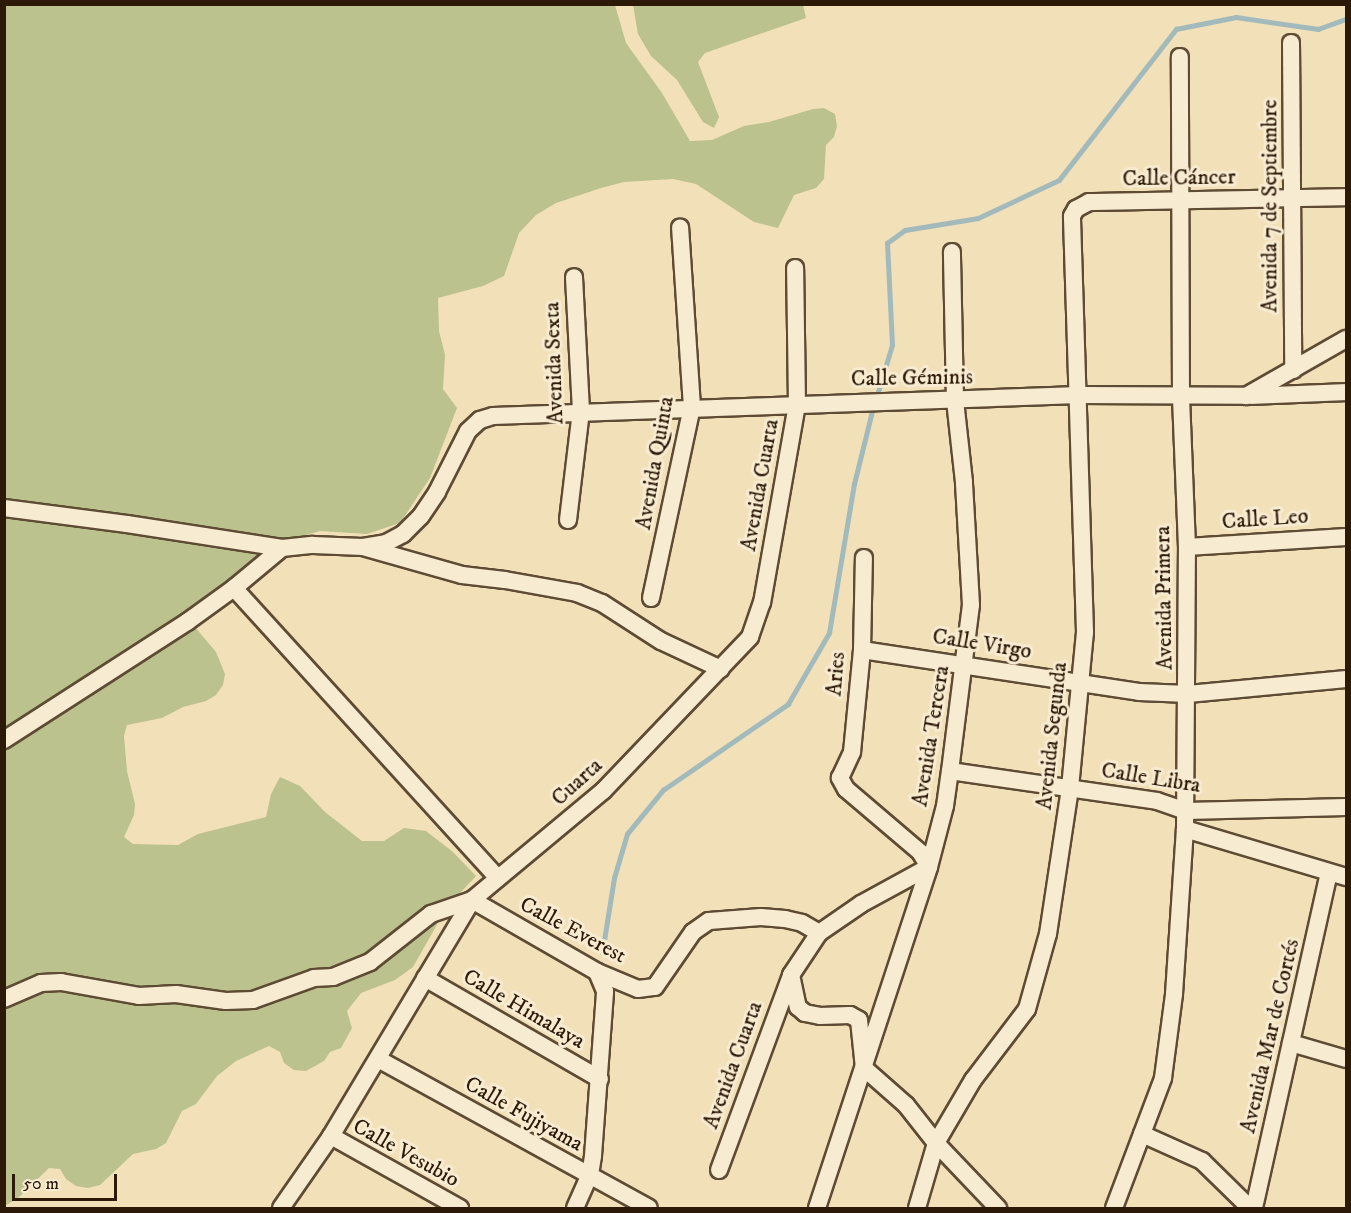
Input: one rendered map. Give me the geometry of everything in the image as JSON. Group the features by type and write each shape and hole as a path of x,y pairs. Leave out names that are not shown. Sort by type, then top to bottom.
{"street":[{"name":"Avenida 7 de Septiembre","path":"1291,42 1294,197 1293,370"},
{"name":"Avenida Primera","path":"1114,1209 1163,1078 1174,994 1185,829 1188,694 1187,547 1181,395 1180,57"},
{"name":"Calle Cáncer","path":"1072,233 1072,216 1076,209 1089,202 1347,197"},
{"name":"Avenida Quinta","path":"651,598 692,407 680,227"},
{"name":"Avenida Segunda","path":"917,1209 936,1143 973,1080 1027,1009 1048,934 1070,788 1085,632 1072,233"},
{"name":"Avenida Tercera","path":"817,1209 929,867 945,806 950,771 971,605 964,482 955,400 952,252"},
{"name":"Avenida Cuarta","path":"704,689 746,642 756,624 797,404 795,268"},
{"name":"Avenida Sexta","path":"568,520 581,411 574,278"},
{"name":"Calle Géminis","path":"363,547 386,543 403,534 421,516 468,431 480,420 493,416 692,407 1079,395 1246,396 1347,339"},
{"path":"1246,396 1347,392"},
{"path":"4,508 282,548 313,544 363,547 462,575 505,579 577,593 602,603 662,641 721,669"},
{"name":"Calle Leo","path":"1187,547 1347,537"},
{"path":"4,740 234,588 282,548"},
{"name":"Aries","path":"864,558 862,650 852,752 841,771 840,778 846,789 920,852 929,867"},
{"path":"234,588 498,878"},
{"name":"Calle Virgo","path":"862,650 965,664 1139,693 1188,694 1347,679"},
{"name":"Cuarta","path":"472,900 603,791 704,689"},
{"name":"Calle Libra","path":"950,771 1157,801 1186,811 1347,807"},
{"path":"1185,829 1347,877"},
{"path":"819,933 861,904 929,867"},
{"name":"Avenida Mar de Cortés","path":"1252,1209 1329,873"},
{"path":"281,1209 331,1136 472,900"},
{"path":"4,999 41,983 61,982 139,996 176,994 226,1001 253,1000 314,978 333,977 370,962 431,914 472,900"},
{"name":"Calle Everest","path":"472,900 597,972 638,989 655,987 693,932 709,921 761,917 785,919 801,923 819,933"},
{"name":"Avenida Cuarta","path":"719,1170 790,975 819,933"},
{"path":"575,1209 590,1176 600,1079 605,991 597,972"},
{"path":"790,975 798,1007 805,1013 820,1016 850,1015 859,1020 864,1068 906,1105 936,1143 998,1209"},
{"name":"Calle Himalaya","path":"425,978 600,1079"},
{"path":"1291,1043 1347,1059"},
{"name":"Calle Fujiyama","path":"378,1059 649,1209"},
{"path":"1142,1134 1202,1161 1252,1209"},
{"name":"Calle Vesubio","path":"331,1136 460,1209"}],"green space":[{"path":"5,5 615,5 626,43 662,93 690,141 712,140 744,126 769,122 813,109 824,108 835,114 837,126 834,137 826,145 824,179 816,188 794,195 778,228 754,222 696,184 673,179 624,182 601,188 556,203 536,215 519,233 504,276 483,286 438,298 439,331 445,355 443,389 457,408 430,478 400,523 367,534 320,531 285,541 261,540 262,560 184,614 216,652 225,674 223,685 216,695 206,701 183,707 162,718 127,725 124,736 127,771 135,804 134,815 124,837 133,844 178,845 198,834 266,817 271,794 280,777 300,786 325,812 362,841 384,841 404,828 426,831 453,852 476,876 447,907 413,967 395,980 361,993 347,1011 352,1028 341,1048 330,1052 324,1061 306,1071 294,1070 284,1063 280,1052 269,1046 236,1061 217,1076 196,1104 182,1111 166,1143 156,1149 133,1154 100,1185 88,1188 76,1186 66,1179 60,1169 49,1168 19,1197 5,1206"},
{"path":"633,5 803,5 806,18 705,53 698,62 719,117 714,128 703,122 677,80 651,56 638,34"}],"waterway":[{"path":"876,399 892,345 887,243 905,230 978,218 1059,180 1176,29 1236,17 1318,29 1346,19"},
{"path":"602,953 614,878 627,834 663,790 788,704 829,633 854,484 873,407"}]}
